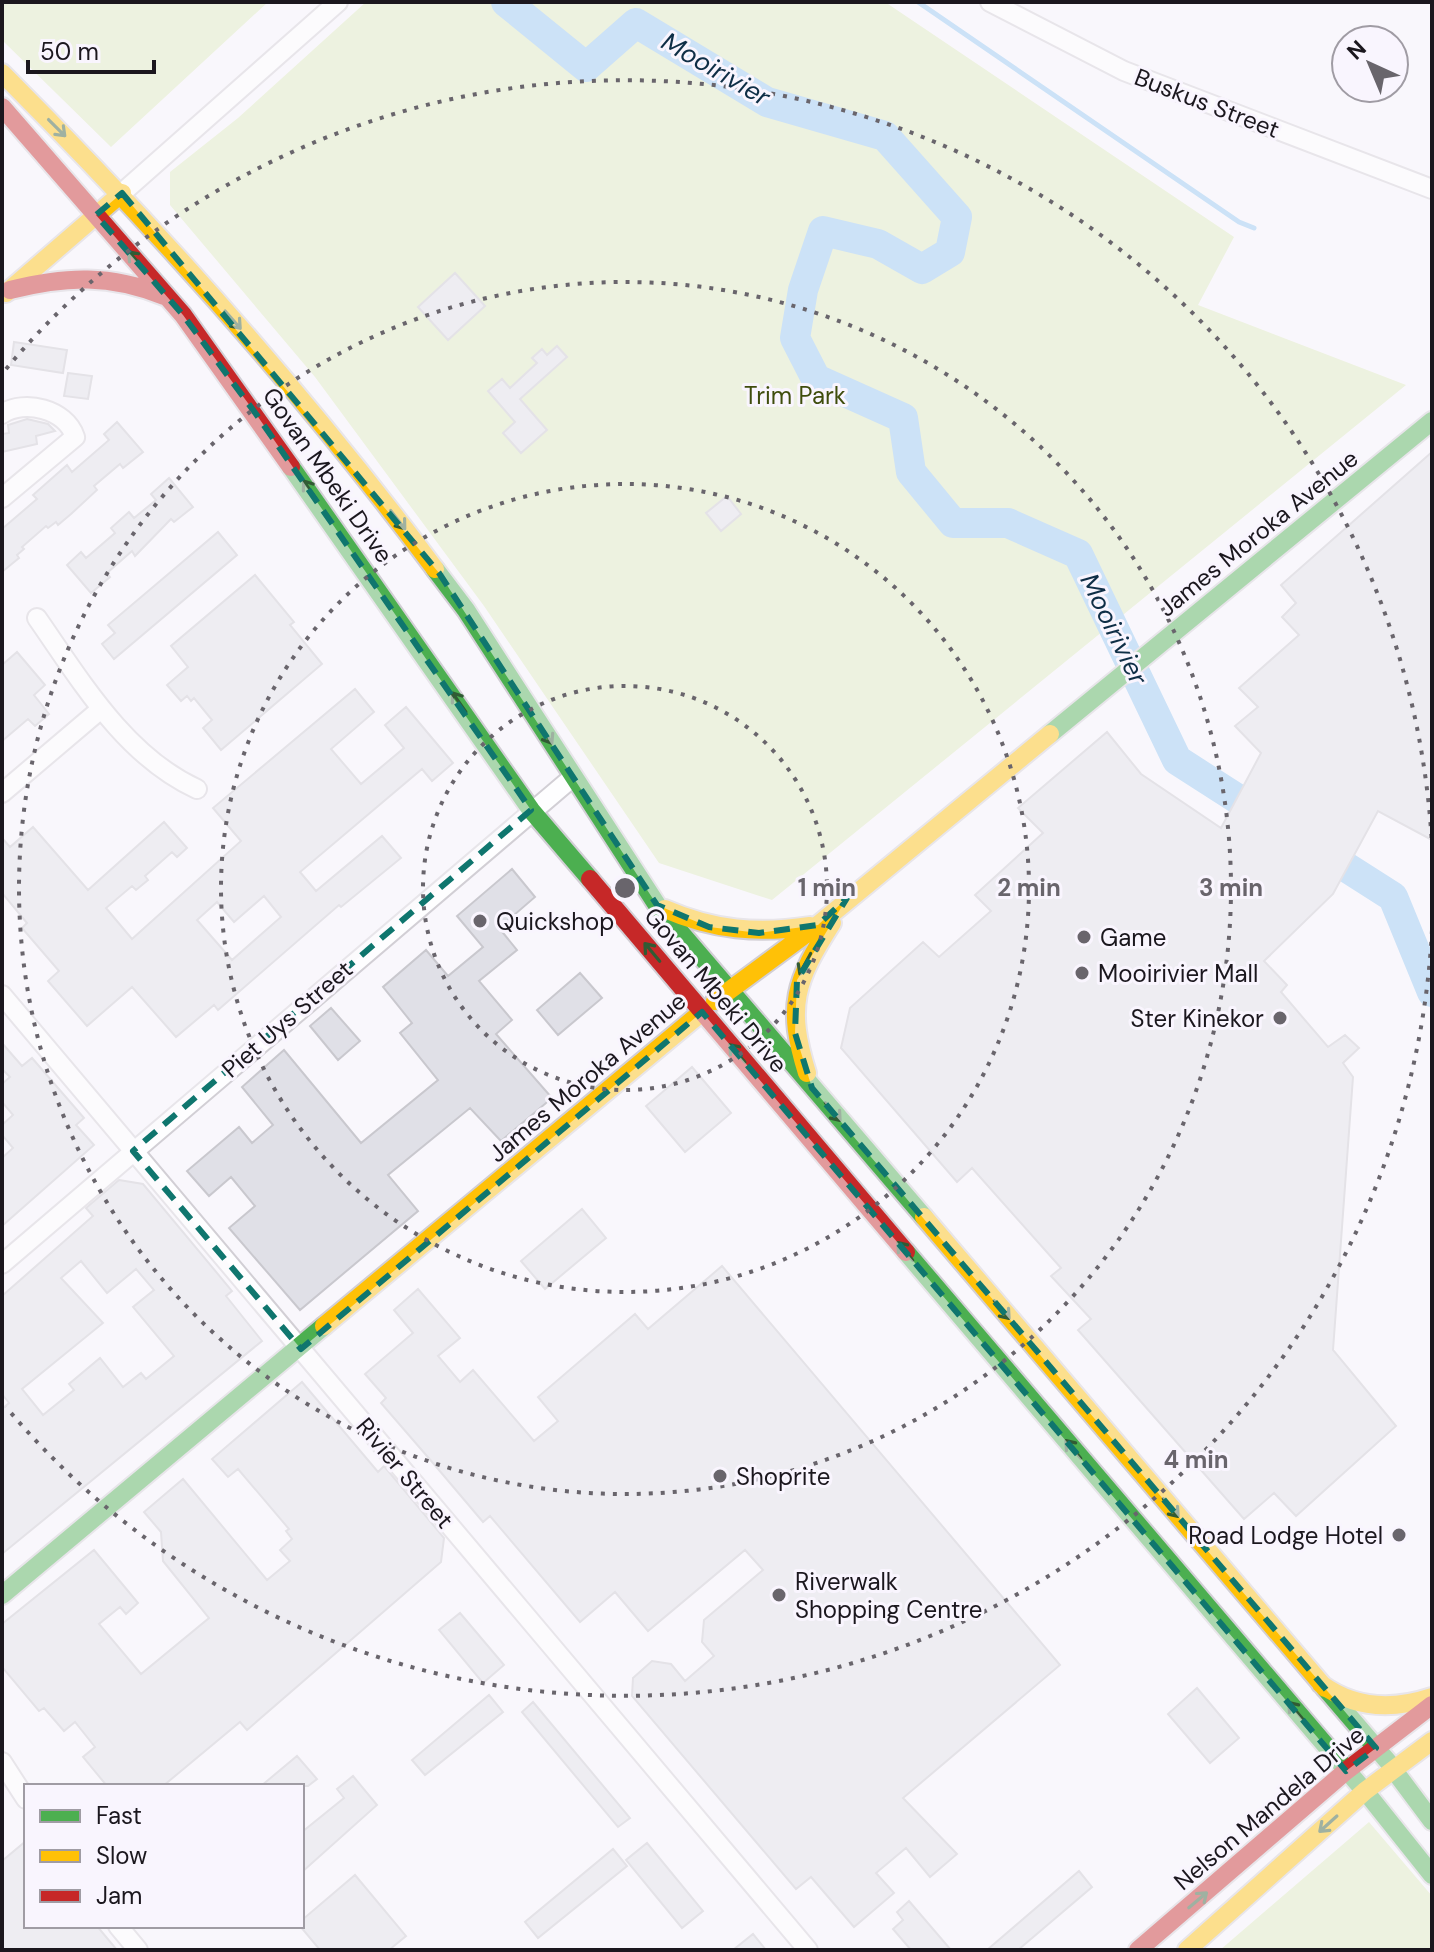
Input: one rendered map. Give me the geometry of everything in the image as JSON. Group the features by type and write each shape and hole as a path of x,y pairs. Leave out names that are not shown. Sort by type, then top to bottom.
{"main road":[{"name":"Govan Mbeki Drive","path":"2,73 122,193 245,334 395,515 466,610 657,905 1376,1748 1432,1821"},
{"name":"Govan Mbeki Drive","path":"2,107 169,298 314,496 531,810 1365,1791 1432,1875"},
{"path":"6,293 122,193"},
{"path":"6,293 54,278 101,275 138,283 169,298"},
{"name":"James Moroka Avenue","path":"2,1595 301,1349 728,989 818,925 847,898 1432,421"},
{"path":"812,1088 795,1033 797,980 806,959 847,898"},
{"path":"657,905 709,927 735,932 777,932 818,925"},
{"path":"1321,1684 1335,1696 1383,1705 1432,1697"},
{"name":"Nelson Mandela Drive","path":"1138,1950 1346,1771 1432,1705"},
{"name":"Nelson Mandela Drive","path":"1187,1950 1365,1791 1432,1741"}],"street":[{"path":"122,193 338,2"},
{"name":"Buskus Street","path":"990,2 1124,71 1432,189"},
{"path":"2,414 18,404 40,408 65,422 75,437 2,498"},
{"path":"37,618 101,709 158,766 197,789"},
{"path":"2,793 101,709"},
{"name":"Piet Uys Street","path":"2,1264 573,777"},
{"name":"Rivier Street","path":"2,995 808,1950"},
{"path":"2,1762 24,1796"},
{"path":"120,1928 138,1950"}],"highlighted area":[{"path":"122,193 439,573 657,905 709,927 759,933 818,925 847,898 797,980 795,1033 812,1088 1376,1748 1346,1771 702,1012 301,1349 133,1151 531,810 256,414 183,315 96,215"}],"green space":[{"path":"2,2 268,2 111,147 2,40"},
{"name":"Trim Park","path":"366,2 885,2 1234,237 1198,305 1406,385 772,900 659,863 484,606 315,377 170,205 170,172 238,118"},
{"path":"1369,1822 1432,1896 1432,1950 1220,1950"}],"building":[{"path":"455,273 485,306 448,340 418,307"},
{"path":"14,342 67,350 63,373 11,365"},
{"path":"557,346 567,357 520,399 547,430 521,453 503,433 515,422 488,391 502,379 510,388 537,363 532,358 542,349 547,355"},
{"path":"68,373 92,376 88,399 64,396"},
{"path":"27,419 48,424 55,431 36,436 37,444 2,452 2,434 9,433 8,425"},
{"path":"117,422 143,452 123,468 120,464 94,486 97,490 58,525 56,522 48,528 46,526 22,547 24,549 17,555 19,558 2,572 2,529 37,499 33,495 67,465 72,472 109,440 104,434"},
{"name":"Mooirivier Mall","path":"1432,452 1432,840 1378,811 1333,894 1264,961 1287,985 1281,992 1328,1047 1345,1035 1359,1048 1343,1063 1353,1077 1333,1350 1396,1426 1296,1516 1274,1493 1244,1519 1078,1330 1091,1319 1051,1276 1061,1268 972,1168 957,1182 841,1048 850,1008 923,942 939,957 991,911 975,895 1043,833 1018,808 1107,732 1141,774 1221,828 1261,753 1235,726 1258,707 1239,688 1299,635 1282,617 1296,603 1281,585"},
{"path":"169,478 193,507 174,522 171,519 135,556 132,551 107,573 110,577 91,593 67,565 81,552 86,558 115,533 111,528 129,512 134,518 156,500 151,494"},
{"path":"727,496 741,514 721,531 706,513"},
{"path":"218,532 237,555 114,659 102,644 115,633 108,625"},
{"path":"255,575 294,622 290,625 322,664 221,750 203,728 212,720 194,698 191,701 187,696 181,701 167,685 188,667 171,646"},
{"path":"17,652 45,685 34,695 49,714 35,726 28,719 2,741 2,665"},
{"path":"355,689 374,712 331,749 361,784 404,748 385,725 406,707 453,763 432,781 422,769 300,872 316,891 382,836 401,858 341,907 339,905 218,1010 214,1005 176,1037 132,987 87,1026 48,981 59,971 22,928 27,923 2,893 2,838 10,847 33,827 88,890 164,822 187,848 177,857 172,852 145,876 148,880 136,890 132,886 106,908 132,939 241,841 213,808","holes":["264,896 281,917 232,960 197,920 217,902 234,922"]},
{"path":"512,869 535,897 499,928 517,950 479,981 512,1020 496,1034 552,1098 501,1141 470,1108 388,1175 418,1211 300,1310 229,1228 255,1206 231,1177 209,1196 187,1171 239,1127 252,1143 273,1125 242,1087 284,1050 361,1143 438,1080 400,1033 412,1023 383,987 426,950 448,976 483,947 457,916"},
{"path":"580,973 602,998 558,1035 537,1010"},
{"path":"331,1008 360,1041 338,1060 310,1026"},
{"path":"2,1043 22,1066 32,1058 84,1118 76,1125 94,1145 2,1226 2,1158 13,1148 2,1135 2,1125 13,1115 2,1102 2,1084 10,1077 2,1069"},
{"path":"692,1067 731,1113 685,1152 646,1106"},
{"path":"119,1180 143,1184 232,1291 226,1296 262,1341 2,1554 2,1409 9,1403 2,1394 2,1296 93,1216 86,1208","holes":["81,1261 107,1293 136,1269 154,1290 133,1307 174,1356 146,1379 141,1373 123,1387 100,1358 69,1384 74,1390 43,1415 22,1389 103,1323 61,1278"]},
{"path":"582,1209 606,1238 545,1289 521,1261"},
{"name":"Riverwalk Shopping Centre","path":"722,1266 1060,1665 903,1798 957,1854 930,1877 906,1848 876,1873 894,1893 854,1927 811,1877 796,1889 632,1696 633,1678 652,1661 671,1664 685,1681 714,1656 702,1642 704,1620 763,1570 745,1550 648,1631 615,1592 580,1622 490,1516 483,1522 381,1403 386,1398 365,1374 413,1333 394,1310 418,1289 460,1338 438,1356 460,1382 473,1370 534,1441 558,1421 538,1397 635,1314 648,1329"},
{"path":"302,1382 378,1472 384,1466 444,1538 441,1562 247,1730 240,1722 165,1784 105,1784 83,1757 95,1747 75,1722 64,1731 44,1708 39,1711 2,1667 2,1624 94,1550 138,1603 126,1614 120,1607 99,1624 141,1674 209,1618 163,1561 161,1532 144,1512 183,1479 267,1580 290,1561 280,1550 292,1539 286,1531 289,1529 238,1469 228,1477 212,1459"},
{"path":"460,1613 504,1665 483,1683 439,1630"},
{"path":"1197,1688 1239,1738 1210,1763 1168,1714"},
{"path":"489,1695 503,1712 425,1775 412,1760"},
{"path":"533,1702 630,1818 618,1827 522,1712"},
{"path":"297,1756 317,1779 308,1786 263,1784"},
{"path":"353,1776 377,1805 304,1870 304,1830 344,1798 337,1789"},
{"path":"24,1843 24,1928 99,1928 117,1950 2,1950 2,1861"},
{"path":"647,1843 703,1911 682,1928 626,1860"},
{"path":"613,1849 627,1866 538,1938 525,1922"},
{"path":"1079,1871 1092,1887 1018,1950 987,1950"},
{"path":"355,1875 406,1936 389,1950 320,1950 302,1928 304,1918"},
{"path":"909,1901 951,1950 911,1950 893,1929 903,1920 897,1912"},
{"path":"753,1934 766,1950 733,1950"}],"waterway":[{"name":"Mooirivier","path":"506,2 586,67 636,23 767,102 885,136 957,217 950,252 922,269 878,244 823,231 803,290 795,338 816,379 903,418 911,472 953,523 1008,523 1078,554 1177,760 1269,819"},
{"path":"918,2 1239,222 1254,228"},
{"name":"Mooirivier","path":"1313,846 1393,897 1432,992"}],"traffic: fast":[{"path":"1050,734 1432,421"},
{"path":"291,467 531,810 590,879"},
{"path":"435,569 466,610 657,905 924,1217"},
{"path":"906,1252 1361,1787"},
{"path":"2,1595 324,1326"},
{"path":"1325,1688 1390,1764"},
{"path":"1393,1769 1432,1821"},
{"path":"1365,1791 1432,1875"}],"traffic: slow":[{"path":"2,73 117,191 228,313 334,439 435,569"},
{"path":"6,293 122,193"},
{"path":"715,1001 818,925 1050,734"},
{"path":"665,909 718,926 754,930 810,926"},
{"path":"807,1073 797,1029 798,995 810,961 832,923"},
{"path":"324,1326 702,1012"},
{"path":"924,1217 1325,1688"},
{"path":"1321,1684 1347,1698 1375,1705 1403,1704 1432,1697"},
{"path":"1187,1950 1365,1791 1432,1741"}],"traffic: jam":[{"path":"2,107 183,315 291,467"},
{"path":"10,290 50,282 88,280 125,284 164,296"},
{"path":"590,879 906,1252"},
{"path":"1138,1950 1346,1771 1432,1705"}],"place":[{"name":"Quickshop","path":"480,921"},
{"name":"Game","path":"1084,937"},
{"name":"Mooirivier Mall","path":"1082,973"},
{"name":"Ster Kinekor","path":"1280,1018"},
{"name":"Shoprite","path":"720,1476"},
{"name":"Road Lodge Hotel","path":"1399,1535"},
{"name":"Riverwalk Shopping Centre","path":"779,1595"}]}
